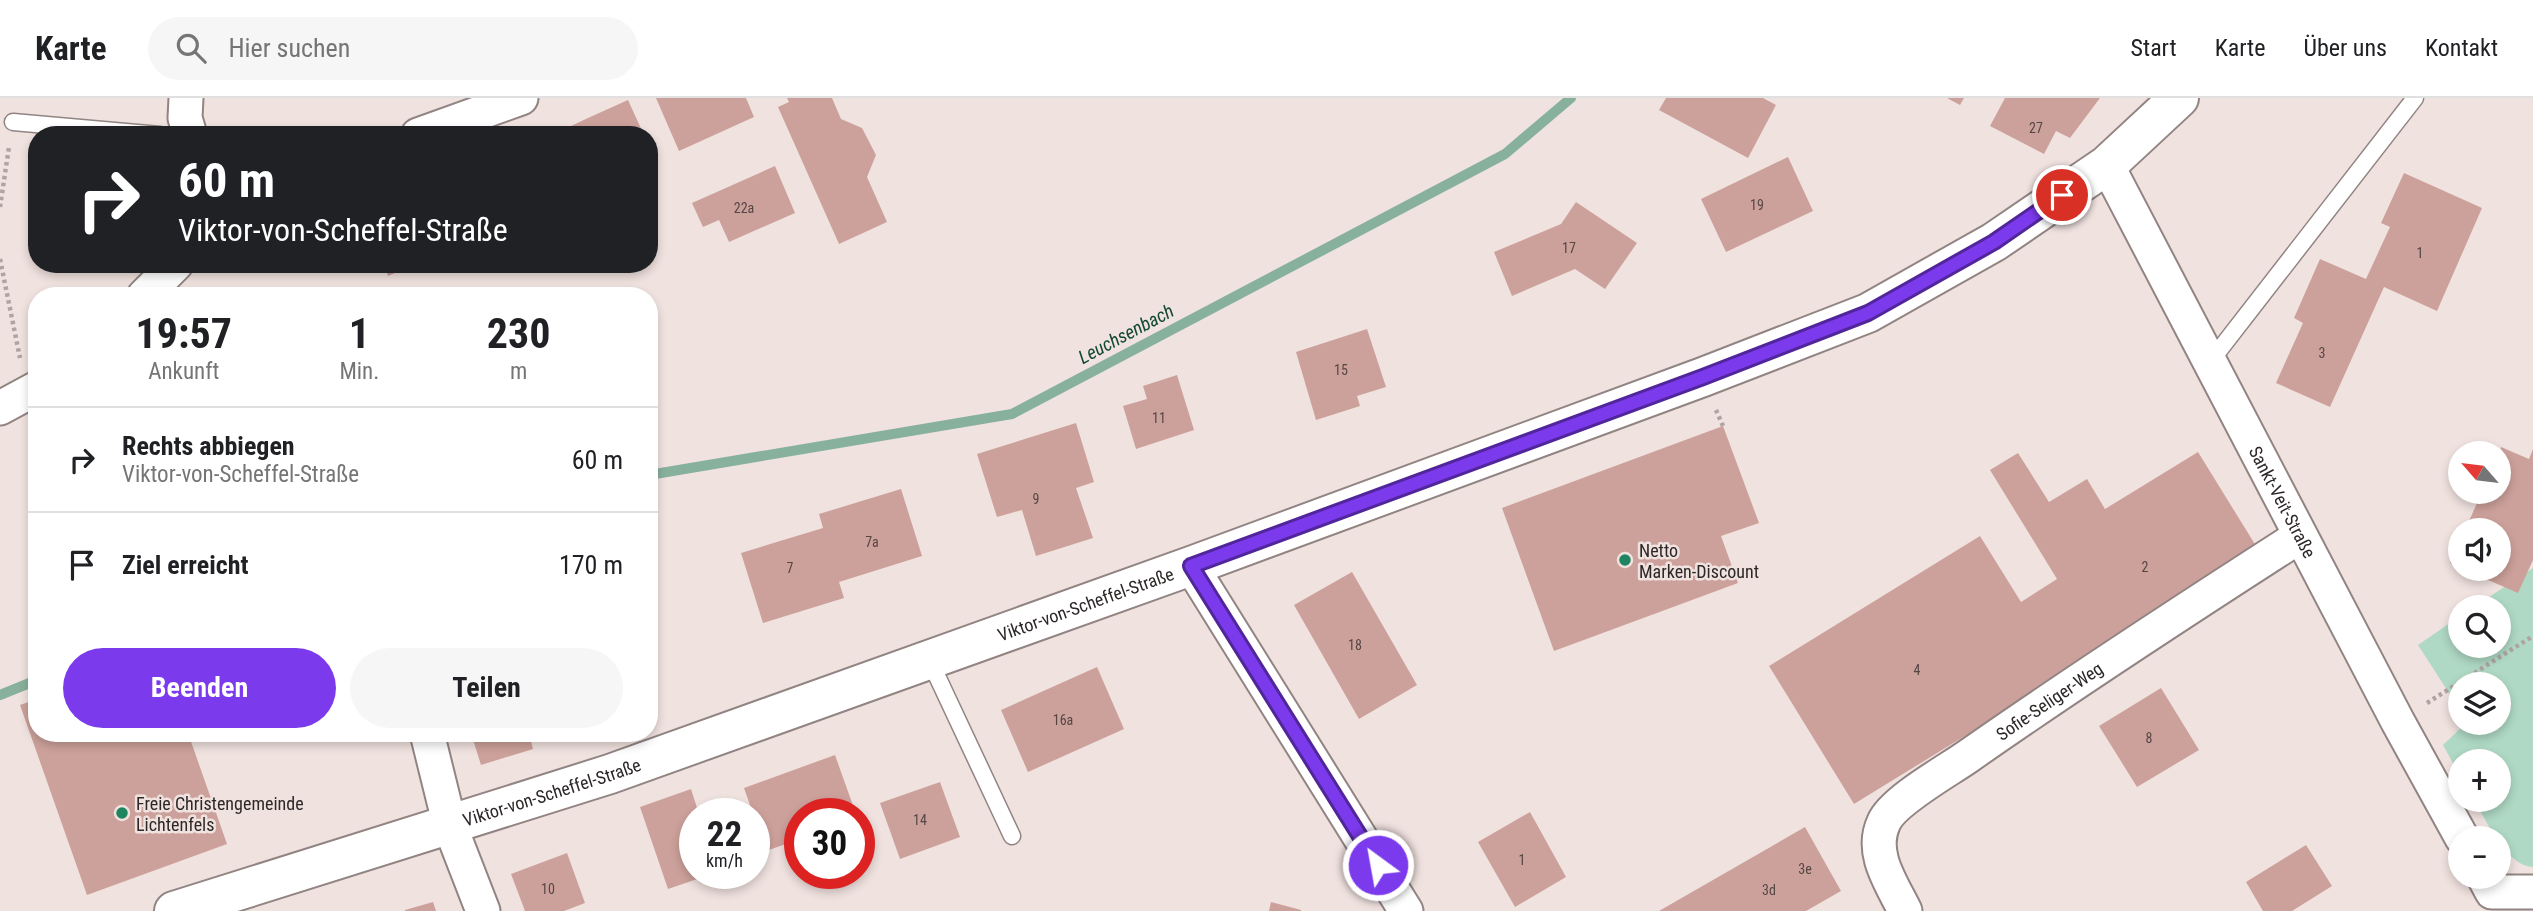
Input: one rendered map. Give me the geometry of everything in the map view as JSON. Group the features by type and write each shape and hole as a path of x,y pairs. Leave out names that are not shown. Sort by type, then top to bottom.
{"street":[{"path":"186,98 188,126"},
{"path":"443,126 521,98"},
{"name":"Viktor-von-Scheffel-Straße","path":"174,911 610,774 1191,566 1690,382 1868,313 1994,242 2107,164 2179,98"},
{"name":"Sankt-Veit-Straße","path":"2107,164 2300,536 2455,826"},
{"path":"153,287 167,273"},
{"name":"Sofie-Seliger-Weg","path":"1905,911 1879,854 1878,836 1885,818 1931,782 2102,662 2300,536"},
{"path":"1191,566 1406,911"},
{"path":"429,742 450,826 483,911"},
{"path":"2511,889 2533,892"}],"lane":[{"path":"2210,362 2415,98"},
{"path":"13,122 58,126"},
{"path":"929,659 1012,836"}],"path":[{"path":"0,207 13,122"},
{"path":"0,259 21,397"},
{"path":"2398,722 2533,636"}],"green space":[{"path":"2533,568 2533,867 2523,865 2511,856 2511,826 2489,826 2481,812 2511,812 2511,749 2448,749 2448,754 2443,745 2453,735 2511,735 2511,672 2448,672 2448,691 2418,645 2448,624 2448,658 2511,658 2511,595 2492,595"}],"building":[{"path":"656,98 746,98 754,117 679,151"},
{"path":"787,98 832,98 841,119 862,128 876,155 867,177 887,222 839,244 778,107 789,102"},
{"path":"1666,98 1763,98 1776,105 1748,158 1659,110"},
{"path":"1947,98 1964,98 1960,105"},
{"path":"2005,98 2100,98 2070,138 2056,131 2044,154 1990,126"},
{"path":"628,100 640,126 571,126"},
{"path":"1788,157 1813,211 1726,252 1701,199"},
{"path":"775,166 795,213 729,242 719,220 703,227 692,203"},
{"path":"2404,173 2482,208 2437,311 2384,287 2330,407 2276,383 2303,323 2294,318 2320,259 2366,279 2390,227 2381,223"},
{"path":"1576,202 1637,243 1605,289 1575,269 1512,296 1494,252 1561,224"},
{"path":"1367,329 1386,387 1357,396 1360,406 1316,420 1296,352"},
{"path":"1177,375 1194,430 1136,449 1123,406 1147,399 1143,386"},
{"path":"1076,423 1094,482 1076,488 1093,538 1036,556 1022,510 997,517 977,454"},
{"name":"Netto Marken-Discount","path":"1723,426 1759,523 1721,536 1738,583 1554,651 1502,508"},
{"path":"2533,449 2533,560 2518,593 2490,581 2511,581 2511,518 2470,518 2477,504 2511,504 2511,451 2529,459"},
{"path":"2198,452 2261,554 1854,804 1769,666 1980,536 2021,602 2057,579 1990,470 2018,453 2049,502 2087,479 2105,509"},
{"path":"901,489 922,556 839,582 844,598 763,623 741,553 823,528 819,514"},
{"path":"1352,572 1417,685 1359,719 1294,605"},
{"path":"1097,667 1124,729 1028,772 1001,710"},
{"path":"2161,688 2199,750 2137,787 2099,726"},
{"path":"28,702 28,728 20,705"},
{"path":"33,742 191,742 227,844 87,895"},
{"path":"474,742 531,742 533,749 481,765"},
{"path":"835,755 850,798 784,798 784,845 770,850 770,798 747,798 744,788"},
{"path":"940,782 960,837 900,859 880,803"},
{"path":"691,789 694,798 679,798 679,885 668,889 640,807"},
{"path":"1530,812 1566,877 1515,907 1478,842"},
{"path":"1805,827 1841,891 1806,911 1659,911"},
{"path":"2306,845 2332,886 2292,911 2263,911 2246,882"},
{"path":"567,853 585,903 564,911 525,911 511,874"},
{"path":"433,902 436,911 405,911 405,910"},
{"path":"1271,902 1301,910 1301,911 1269,911"}],"waterway":[{"name":"Leuchsenbach","path":"658,473 1012,414 1505,154 1571,98"},
{"name":"Leuchsenbach","path":"0,695 28,684"}],"place":[{"name":"Netto Marken-Discount","path":"1625,560"},
{"name":"Freie Christengemeinde Lichtenfels","path":"122,813"}],"route":[{"path":"1378,865 1191,566 1703,377 1868,313 1994,242 2062,195"}]}
